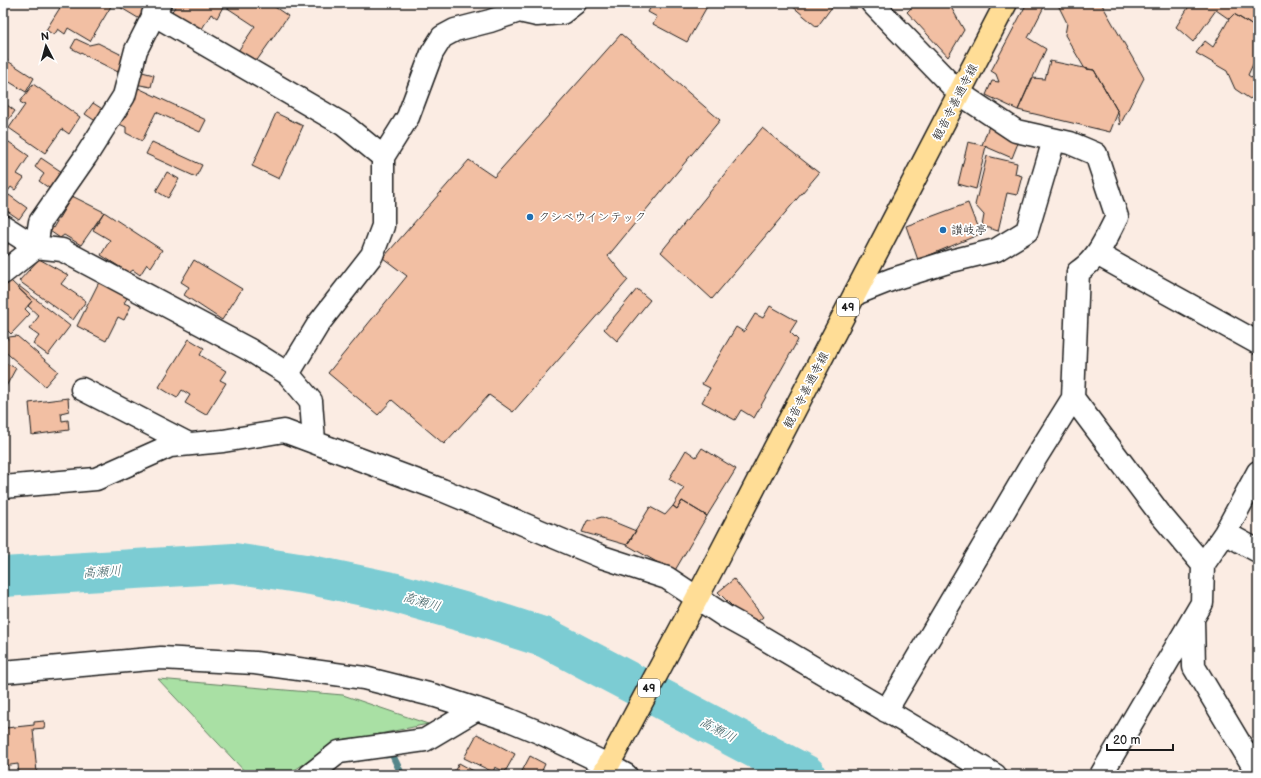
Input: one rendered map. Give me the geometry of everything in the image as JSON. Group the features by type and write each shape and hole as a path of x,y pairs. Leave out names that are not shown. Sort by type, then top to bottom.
{"main road":[{"name":"観音寺善通寺線","path":"612,772 694,605 1006,3"}],"street":[{"path":"288,374 319,323 372,255 383,226 383,157 408,117 432,53 442,37 455,30 490,21 519,11 537,15 562,13 575,3"},
{"path":"872,3 959,93 1016,132 1070,144 1096,154 1117,217 1101,249 1088,266 1078,272 1073,398 1030,467 886,711"},
{"path":"3,273 36,247 40,222 86,156 124,96 136,50 156,8 344,126 383,157"},
{"path":"855,294 892,279 951,261 996,250 1027,231 1054,140"},
{"path":"3,226 36,247 62,250 250,350 288,374 311,401 314,441"},
{"path":"1097,254 1258,344"},
{"path":"82,389 189,444"},
{"path":"1073,398 1160,514 1203,565"},
{"path":"3,487 96,479 170,446 223,441 284,431 442,490 602,557 667,578 694,605 726,617 995,775"},
{"path":"1101,775 1202,603 1203,565 1225,533 1258,472"},
{"path":"1225,533 1258,551"},
{"path":"1193,618 1194,667 1258,774"},
{"path":"3,672 161,658 255,663 364,678 436,696 507,719 541,733 612,772"},
{"path":"310,775 339,752 425,740 477,709"}],"green space":[{"path":"158,679 343,695 428,724 336,743 287,775 248,775"}],"building":[{"path":"63,3 113,3 90,41 68,28 65,34 58,29 54,35 46,30"},
{"path":"113,3 154,3 143,21"},
{"path":"170,3 225,3 217,18 211,14 200,32 170,14 175,7"},
{"path":"225,3 269,3 288,16 253,66 236,54 255,26 223,5"},
{"path":"653,3 709,3 687,42 653,24 657,17 648,12"},
{"path":"793,3 835,3 817,27 791,5"},
{"path":"916,3 952,3 952,9 964,30 948,57 907,12"},
{"path":"1027,3 1046,3 1028,38 1046,49 1018,110 986,95 992,81 999,82 996,74 991,71"},
{"path":"1057,3 1101,3 1144,78 1120,125 1118,112 1094,70 1085,69 1065,35 1067,23"},
{"path":"1191,3 1258,3 1258,29 1234,14 1229,19 1216,10 1193,42 1176,27"},
{"path":"1234,14 1258,29 1258,63 1254,62 1248,75 1258,82 1258,91 1250,99 1235,89 1227,71 1196,53 1205,41 1213,47 1229,19"},
{"name":"クシベウインテック","path":"621,34 720,120 608,256 628,280 513,412 489,395 444,444 392,400 378,415 328,373 407,276 383,258 469,160 494,177"},
{"path":"76,39 89,45 98,43 126,57 118,72 71,48"},
{"path":"3,58 34,78 26,92 3,78 3,75 7,70 3,67"},
{"path":"1050,61 1094,70 1118,112 1110,132 1018,110 1032,78 1045,79"},
{"path":"138,71 154,75 151,87 135,84"},
{"path":"33,84 80,117 69,134 62,129 45,153 9,128 25,105 20,102"},
{"path":"134,86 206,120 200,132 156,112 142,141 126,133 126,127 117,123"},
{"path":"3,102 15,111 3,127"},
{"path":"93,103 107,112 100,124 85,114"},
{"path":"276,113 303,126 279,179 252,166"},
{"path":"989,126 1020,138 1012,158 982,145"},
{"path":"762,128 819,173 712,299 661,252"},
{"path":"6,140 29,156 17,174 24,178 15,190 11,187 3,198 3,144"},
{"path":"152,142 202,165 196,177 146,154"},
{"path":"968,142 986,146 976,189 958,184"},
{"path":"987,156 1017,163 1015,174 1022,176 1017,195 1007,193 998,231 982,226 984,215 975,205"},
{"path":"41,158 68,176 56,193 39,181 44,174 35,167"},
{"path":"167,172 179,179 168,198 156,191"},
{"path":"9,195 27,208 19,219 3,208 3,204"},
{"path":"72,196 104,212 81,245 64,235 60,238 47,229 49,225 53,228"},
{"name":"讃岐亭","path":"968,203 980,234 918,260 906,226"},
{"path":"104,212 162,250 151,267 147,264 140,275 133,270 129,273 101,255 110,240 93,230"},
{"path":"3,239 9,242 3,255"},
{"path":"39,259 68,275 61,284 86,301 73,320 19,281"},
{"path":"194,260 242,289 222,320 184,295 189,287 181,282"},
{"path":"100,280 129,295 124,303 131,306 124,320 118,317 106,341 77,326"},
{"path":"11,281 32,301 25,309 30,314 11,334 3,326 3,289"},
{"path":"19,286 70,326 48,355 33,344 39,336 29,329 39,316 28,306 32,301 19,289"},
{"path":"637,289 650,300 617,341 604,329"},
{"path":"770,306 797,321 790,332 798,340 754,418 741,410 735,420 702,402 710,388 702,384 736,327 744,332 755,314 763,318"},
{"path":"17,336 58,371 45,386 3,350 3,344 9,337"},
{"path":"189,339 204,348 200,355 226,371 220,380 226,383 206,415 185,403 190,395 182,390 177,398 159,387"},
{"path":"3,362 16,368 3,392"},
{"path":"68,398 69,411 61,413 62,421 68,420 69,430 32,435 29,403"},
{"path":"702,448 736,469 707,516 682,501 677,509 673,506 684,488 669,479 686,450 696,457"},
{"path":"682,501 707,516 674,572 627,545 650,507 665,515 673,506 677,509"},
{"path":"602,517 636,531 627,545 582,532 587,521"},
{"path":"734,579 763,617 752,626 718,592"},
{"path":"44,721 45,728 33,729 37,773 19,775 18,764 3,766 3,723 5,723 6,728 34,725 34,722"},
{"path":"477,734 515,754 505,772 495,767 493,772 464,758"},
{"path":"530,756 545,764 540,775 520,775"},
{"path":"459,763 481,775 452,775"}],"waterway":[{"name":"高瀬川","path":"3,577 234,563 311,575 392,592 481,617 546,638 806,775"},
{"path":"386,755 392,754 402,775"}],"place":[{"name":"クシベウインテック","path":"530,217"},
{"name":"讃岐亭","path":"943,230"}]}
